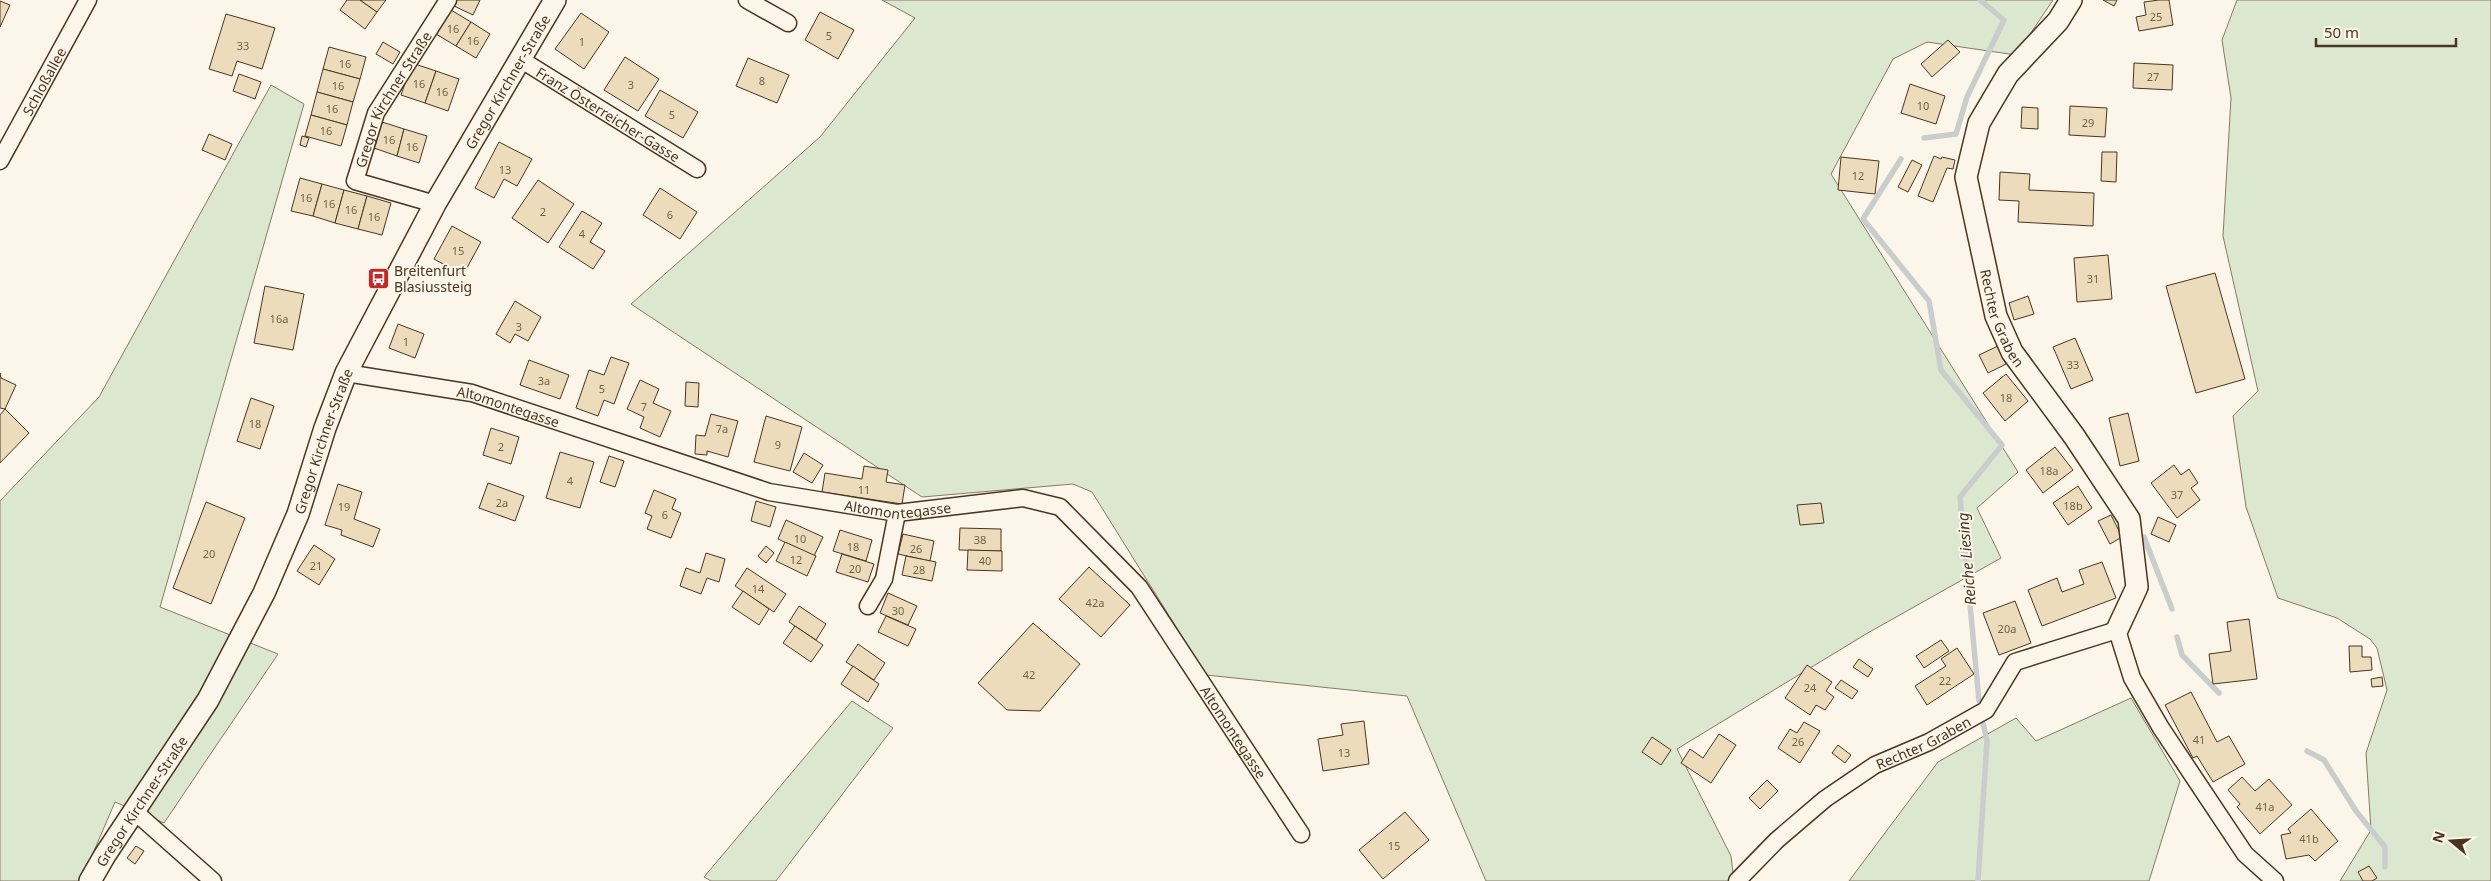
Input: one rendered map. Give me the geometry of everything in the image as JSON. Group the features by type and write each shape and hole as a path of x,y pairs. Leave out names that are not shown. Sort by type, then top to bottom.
{"street":[{"name":"Schloßallee","path":"0,161 88,0"},
{"name":"Gregor Kirchner Straße","path":"435,204 355,181 376,113 448,0"},
{"name":"Gregor Kirchner-Straße","path":"90,881 208,700 264,593 298,514 325,428 346,373 435,204 555,0"},
{"path":"747,0 788,23"},
{"name":"Rechter Graben","path":"1738,881 1777,840 1825,799 1875,765 1929,742 1986,710 2015,662 2117,630 2137,587 2130,519 2074,436 2012,352 1996,316 1966,178 1979,124 2008,74 2058,21 2071,0"},
{"name":"Franz Österreicher-Gasse","path":"520,59 697,169"},
{"name":"Altomontegasse","path":"346,373 472,393 769,492 897,513 1023,498 1060,507 1139,587 1301,834"},
{"path":"868,606 884,579 897,513"},
{"path":"2117,630 2132,678 2161,728 2245,854 2275,881"},
{"path":"134,812 213,881"}],"green space":[{"path":"882,0 2053,0 2016,55 1927,42 1893,59 1831,174 2018,472 1977,508 2001,558 1866,634 1677,749 1731,856 1734,881 1486,881 1407,696 1206,675 1092,492 1073,484 922,497 631,304 820,137 915,18"},
{"path":"2237,0 2491,0 2491,881 2340,881 2371,830 2366,753 2387,690 2377,648 2370,639 2337,618 2278,598 2246,507 2233,416 2258,391 2223,236 2231,98 2222,40"},
{"path":"271,85 304,104 160,607 278,654 164,823 115,802 81,881 0,881 0,501 99,397"},
{"path":"2131,698 2180,781 2149,881 1849,881 1938,762 2016,718 2036,741"},
{"path":"852,701 893,728 776,881 711,881 704,877"}],"building":[{"path":"347,0 360,0 377,12 365,29 340,10"},
{"path":"360,0 386,0 377,12"},
{"path":"455,0 480,0 473,15 452,5"},
{"path":"2103,0 2117,0 2114,6"},
{"path":"2169,0 2173,25 2139,31 2136,17 2146,15 2144,2"},
{"path":"0,1 10,5 0,27"},
{"path":"451,10 471,22 456,46 436,34"},
{"path":"820,12 854,30 838,59 805,40"},
{"path":"581,13 609,32 584,69 555,49"},
{"path":"226,14 275,28 262,69 237,61 232,76 209,69"},
{"path":"471,22 490,34 476,58 456,46"},
{"path":"1948,40 1960,52 1932,77 1921,64"},
{"path":"383,42 400,52 393,64 376,54"},
{"path":"329,47 366,57 360,79 323,69"},
{"path":"625,57 659,79 638,111 604,90"},
{"path":"748,58 789,75 777,103 736,86"},
{"path":"412,63 436,71 425,103 401,95"},
{"path":"2134,63 2173,65 2172,90 2133,88"},
{"path":"323,69 360,79 353,102 317,92"},
{"path":"436,71 459,79 448,111 425,103"},
{"path":"239,74 261,82 255,99 233,91"},
{"path":"1910,84 1945,96 1936,124 1901,113"},
{"path":"660,90 698,112 683,138 645,116"},
{"path":"317,92 353,102 347,125 311,115"},
{"path":"2070,106 2107,108 2105,137 2069,135"},
{"path":"2022,107 2038,108 2038,129 2021,128"},
{"path":"311,115 347,125 341,146 305,136"},
{"path":"382,122 404,129 397,156 374,148"},
{"path":"404,129 427,136 419,163 397,156"},
{"path":"209,134 232,144 225,160 202,150"},
{"path":"302,136 309,138 306,147 300,145"},
{"path":"499,142 532,159 517,186 504,179 494,198 475,188"},
{"path":"2102,152 2117,152 2116,182 2101,181"},
{"path":"1934,156 1941,159 1942,157 1955,160 1953,169 1947,168 1933,202 1918,196"},
{"path":"1841,157 1879,161 1875,194 1838,190"},
{"path":"1912,160 1922,165 1908,192 1898,187"},
{"path":"2000,172 2030,174 2029,190 2094,193 2093,226 2018,222 2019,201 1999,200"},
{"path":"300,178 322,184 313,216 291,211"},
{"path":"538,180 574,204 548,243 512,218"},
{"path":"322,184 344,190 335,223 313,216"},
{"path":"660,188 697,212 680,239 643,215"},
{"path":"344,190 367,196 358,229 335,223"},
{"path":"367,196 391,203 382,235 358,229"},
{"path":"582,211 602,223 590,242 605,251 593,269 559,247"},
{"path":"452,226 481,242 463,275 434,259"},
{"path":"2108,255 2112,299 2077,302 2074,258"},
{"path":"2215,273 2245,379 2196,393 2166,286"},
{"path":"265,286 304,294 293,350 254,343"},
{"path":"2028,296 2034,314 2014,320 2009,303"},
{"path":"515,301 541,317 528,341 515,334 510,343 496,334"},
{"path":"398,324 424,334 415,358 389,348"},
{"path":"2075,338 2093,380 2071,389 2053,347"},
{"path":"1998,346 2006,364 1988,373 1979,355"},
{"path":"611,357 629,363 614,404 604,400 598,416 576,408 589,370 604,375"},
{"path":"529,360 569,375 560,399 520,385"},
{"path":"0,373 1,378 16,385 5,409 0,408"},
{"path":"2006,374 2028,401 2005,421 1983,393"},
{"path":"640,380 659,389 653,403 671,411 660,437 640,428 644,417 627,409"},
{"path":"686,382 699,383 698,407 685,406"},
{"path":"251,398 274,406 260,449 237,441"},
{"path":"5,409 29,433 0,463 0,415"},
{"path":"2128,413 2139,461 2120,466 2109,418"},
{"path":"711,414 738,421 728,457 707,451 707,455 695,454 696,435 705,436"},
{"path":"766,416 802,427 790,471 754,462"},
{"path":"491,428 519,437 511,464 483,455"},
{"path":"2055,447 2073,470 2043,493 2026,470"},
{"path":"560,452 594,462 580,508 546,498"},
{"path":"804,453 823,465 812,483 793,472"},
{"path":"609,456 624,461 615,487 600,482"},
{"path":"2174,465 2181,475 2189,469 2198,483 2191,488 2200,500 2177,518 2151,483"},
{"path":"864,466 888,470 886,482 905,485 902,504 822,492 825,473 862,479"},
{"path":"488,483 524,496 515,521 479,508"},
{"path":"338,484 362,492 354,519 380,529 373,547 341,535 342,530 325,525"},
{"path":"2078,486 2092,508 2068,525 2053,503"},
{"path":"654,490 676,499 672,509 681,513 671,538 647,529 652,516 645,513"},
{"path":"756,501 776,507 770,527 751,521"},
{"path":"206,502 245,518 211,604 173,588"},
{"path":"1821,503 1824,523 1800,525 1797,505"},
{"path":"2111,515 2122,537 2110,544 2098,521"},
{"path":"2158,517 2176,525 2169,542 2151,534"},
{"path":"786,520 823,537 814,556 778,539"},
{"path":"960,528 1001,529 1001,551 959,550"},
{"path":"840,530 872,540 866,561 833,551"},
{"path":"903,534 934,541 930,561 898,554"},
{"path":"785,542 816,556 807,576 776,561"},
{"path":"314,545 335,559 319,585 297,571"},
{"path":"766,546 774,553 766,563 758,556"},
{"path":"968,550 1002,551 1002,571 967,570"},
{"path":"706,553 725,559 719,582 707,578 701,594 680,586 686,568 700,573"},
{"path":"842,554 874,564 868,582 836,572"},
{"path":"906,556 936,562 932,581 902,575"},
{"path":"2102,562 2116,598 2042,626 2028,590 2057,578 2062,592 2084,584 2079,570"},
{"path":"1089,567 1130,605 1101,637 1059,599"},
{"path":"747,568 786,594 774,612 735,586"},
{"path":"743,591 769,609 759,625 732,607"},
{"path":"888,593 917,606 908,625 880,613"},
{"path":"2015,601 2031,643 1999,655 1983,613"},
{"path":"799,606 826,624 816,640 789,622"},
{"path":"886,616 916,629 908,646 878,632"},
{"path":"2249,619 2257,679 2213,684 2209,654 2231,651 2227,622"},
{"path":"1033,623 1080,664 1040,711 1007,710 978,683"},
{"path":"795,626 823,645 811,662 783,643"},
{"path":"1941,640 1949,651 1924,668 1916,656"},
{"path":"858,644 885,663 874,680 846,662"},
{"path":"2349,646 2362,646 2362,657 2371,657 2372,670 2350,672"},
{"path":"1957,648 1974,674 1927,705 1915,686 1946,666 1941,659"},
{"path":"1859,659 1873,669 1868,677 1853,667"},
{"path":"1807,665 1832,682 1826,691 1834,697 1825,710 1816,705 1810,715 1785,698"},
{"path":"853,666 879,684 868,702 841,684"},
{"path":"2382,677 2383,686 2372,687 2371,679"},
{"path":"1841,680 1858,691 1852,699 1835,688"},
{"path":"2191,692 2217,742 2229,736 2245,764 2213,782 2197,756 2193,758 2165,705"},
{"path":"1364,721 1369,764 1323,771 1318,739 1343,735 1341,724"},
{"path":"1804,722 1820,731 1800,763 1778,748 1790,729 1797,733"},
{"path":"1719,734 1736,745 1711,783 1681,763 1690,749 1703,758"},
{"path":"1652,737 1671,750 1661,765 1642,752"},
{"path":"1838,745 1851,755 1845,763 1832,753"},
{"path":"2242,777 2255,791 2269,779 2292,805 2260,834 2237,807 2240,804 2228,790"},
{"path":"1767,780 1778,791 1760,809 1749,798"},
{"path":"2311,809 2338,841 2315,861 2309,855 2286,859 2281,835 2291,833 2288,829"},
{"path":"1405,812 1429,840 1383,879 1359,850"},
{"path":"136,846 144,851 135,864 127,858"},
{"path":"2369,866 2377,878 2372,881 2363,881 2358,872"}],"waterway":[{"name":"Reiche Liesing","path":"1924,138 1956,134 1967,97 2004,20 1980,0"},
{"name":"Reiche Liesing","path":"1901,159 1863,219 1929,301 1941,370 2002,445 1960,497 1979,701"},
{"path":"2144,537 2172,609"},
{"path":"2177,637 2182,655 2219,693"},
{"name":"Reiche Liesing","path":"1978,881 1987,741 1983,723"},
{"path":"2307,751 2324,760 2356,811 2385,847 2385,867"}],"place":[{"name":"Breitenfurt Blasiussteig","path":"378,278"}]}
